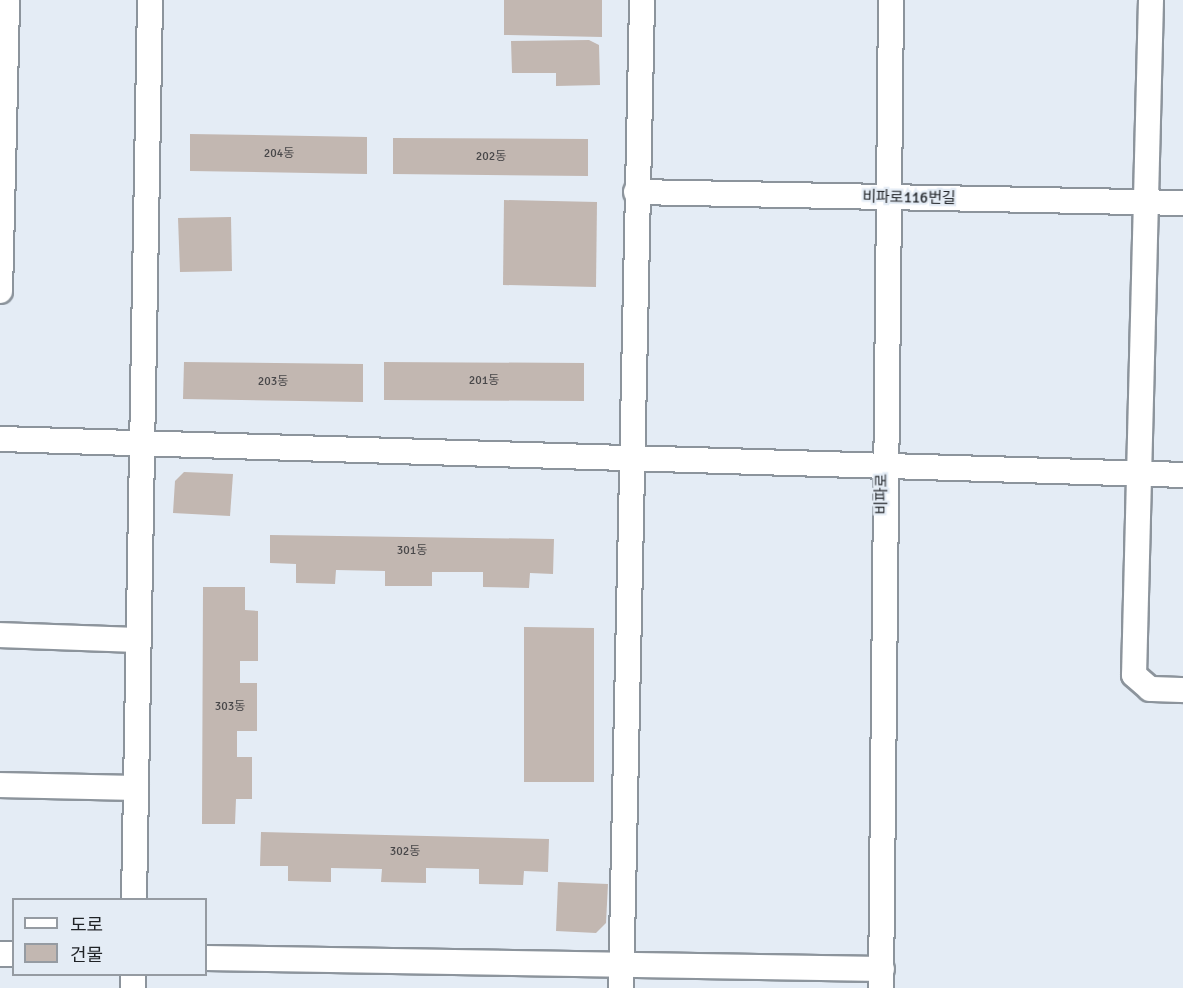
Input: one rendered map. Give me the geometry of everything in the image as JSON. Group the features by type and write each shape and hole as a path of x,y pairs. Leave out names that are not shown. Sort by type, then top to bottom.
{"street":[{"path":"0,291 2,88 7,0"},
{"path":"134,898 150,0"},
{"path":"621,988 630,458 642,0"},
{"name":"비파로","path":"881,979 882,466 891,0"},
{"path":"1151,0 1141,474 1134,675 1150,689 1183,690"},
{"name":"비파로116번길","path":"636,192 1183,203"},
{"path":"0,439 1183,476"},
{"path":"0,635 139,640"},
{"path":"0,785 136,788"},
{"path":"207,958 622,962 881,979"}],"building":[{"path":"504,0 602,0 602,37 504,35"},
{"path":"589,40 599,45 600,85 556,86 556,73 512,73 511,41"},
{"path":"190,134 367,137 367,174 190,171"},
{"path":"393,138 588,139 588,176 393,174"},
{"path":"504,200 597,202 596,287 503,285"},
{"path":"231,217 232,271 180,272 178,218"},
{"path":"184,362 363,364 363,402 183,399"},
{"path":"384,362 584,363 584,401 384,400"},
{"path":"184,472 233,474 230,516 173,513 175,481"},
{"path":"270,535 554,539 553,574 530,573 529,588 483,587 483,572 432,572 432,586 385,586 385,571 336,570 335,584 296,583 296,564 270,563"},
{"path":"203,587 245,587 245,610 258,611 258,661 240,661 240,683 257,683 257,731 237,731 237,757 252,757 252,799 236,799 235,824 202,824"},
{"path":"524,627 594,628 594,782 524,782"},
{"path":"261,832 549,839 548,872 524,871 523,885 479,884 479,869 426,868 426,883 381,882 382,869 331,868 331,882 288,881 288,866 260,866"},
{"path":"558,882 608,884 606,923 596,933 556,931"}]}
